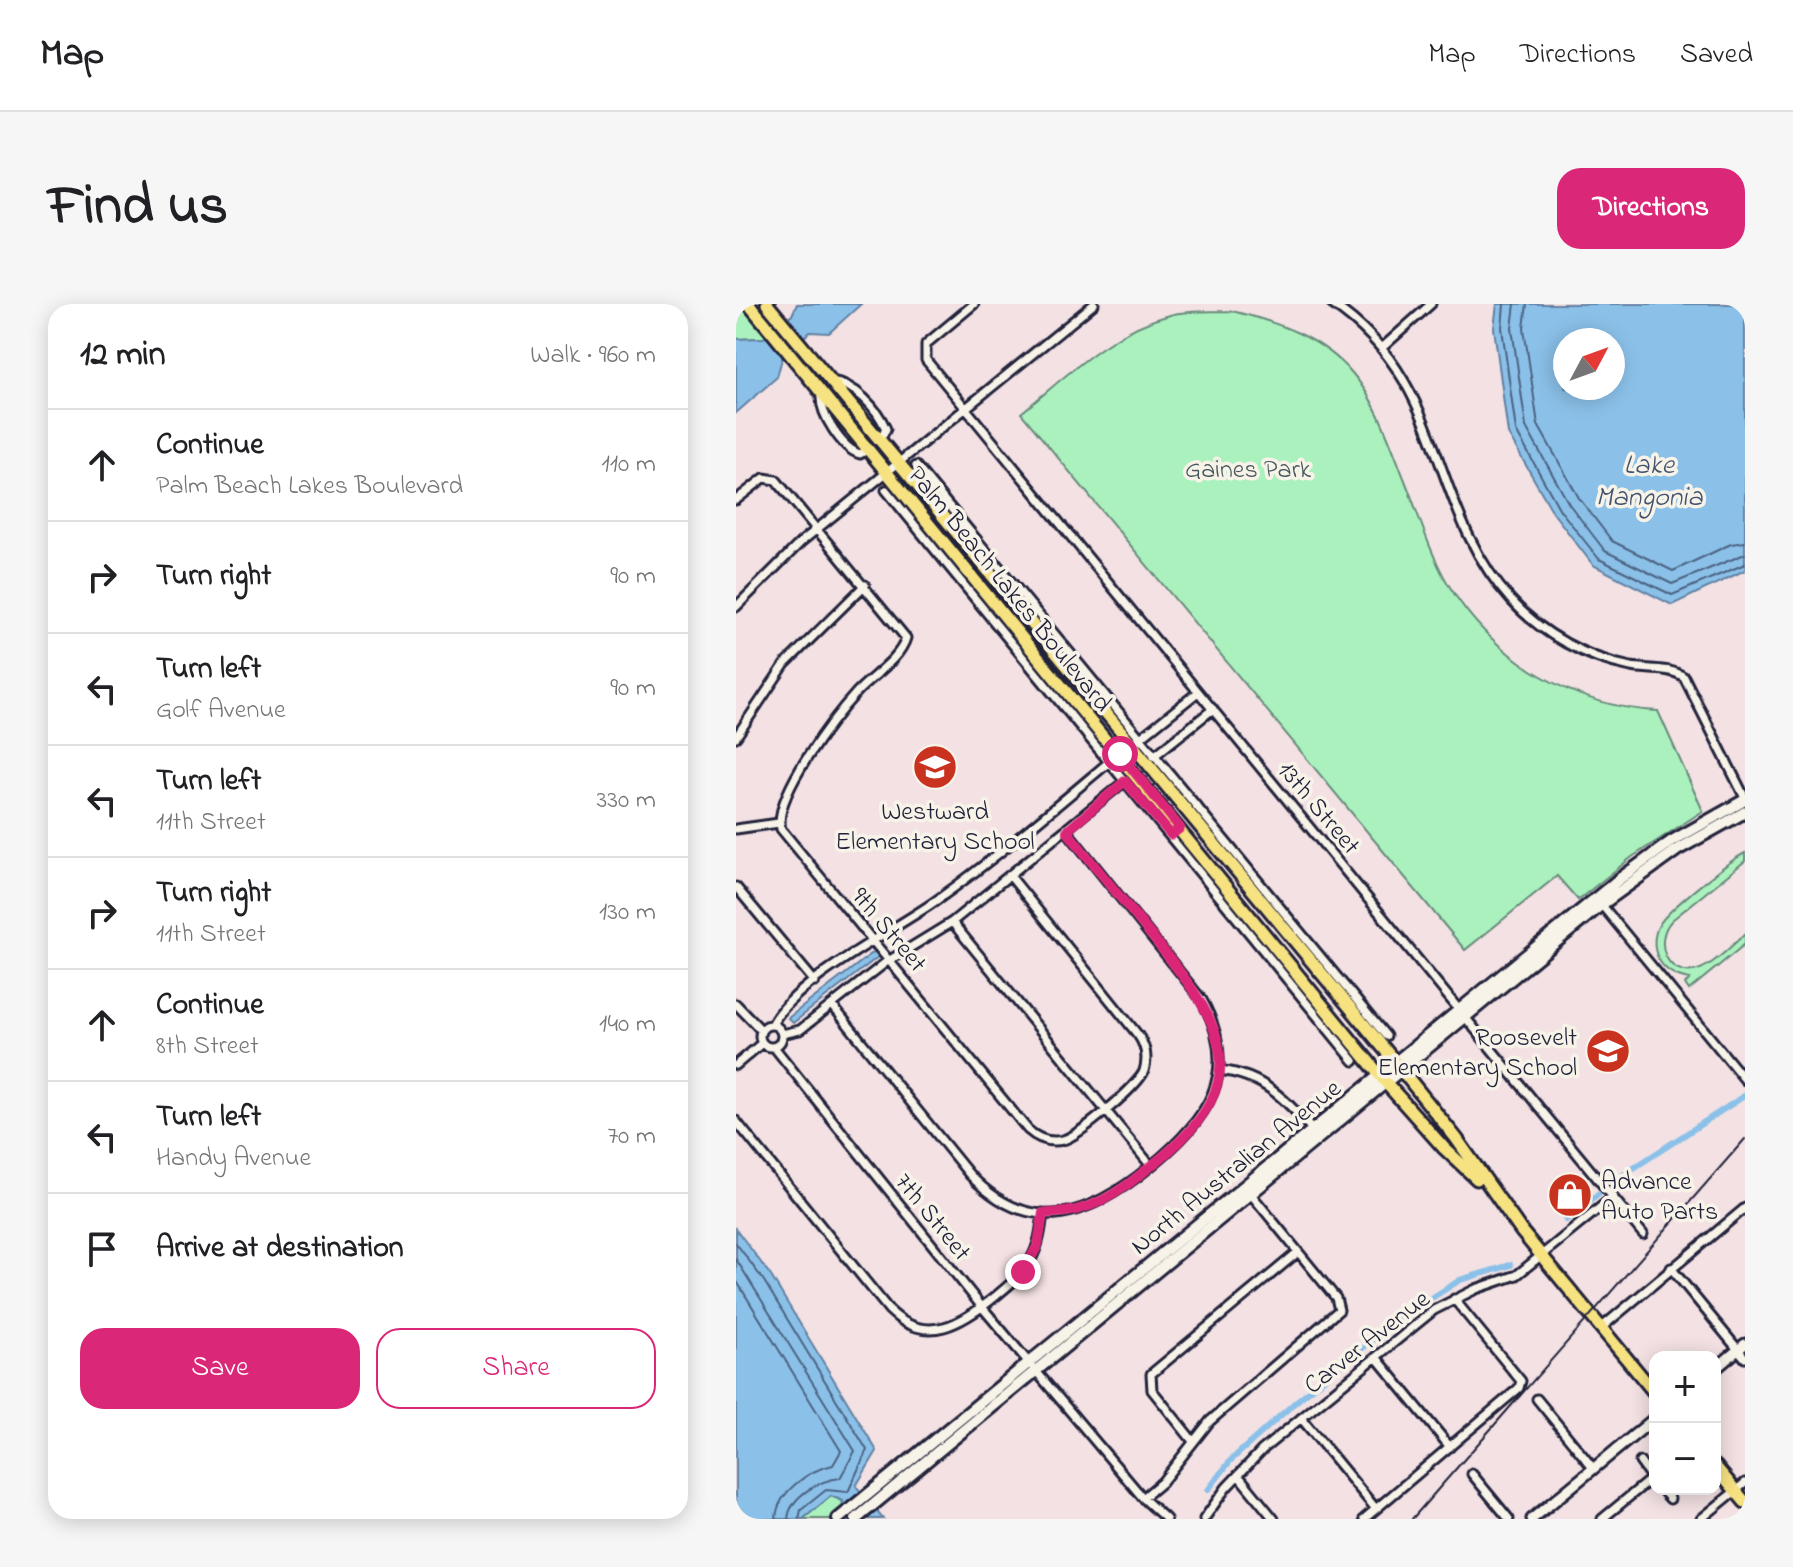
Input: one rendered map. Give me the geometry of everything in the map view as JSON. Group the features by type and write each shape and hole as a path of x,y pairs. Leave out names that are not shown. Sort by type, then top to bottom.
{"main road":[{"name":"Palm Beach Lakes Boulevard","path":"749,304 1007,617 1176,832 1283,952 1384,1080 1444,1148 1489,1191 1649,1386"},
{"name":"Palm Beach Lakes Boulevard","path":"767,304 898,462 951,518 1018,607 1196,816 1266,910 1350,1000 1456,1138 1489,1191"},
{"path":"1007,617 1018,607"},
{"name":"North Australian Avenue","path":"839,1518 871,1500 1672,841 1745,799"},
{"name":"North Australian Avenue","path":"1599,902 1677,850 1745,812"},
{"path":"1255,919 1266,910"},
{"path":"1721,1471 1740,1486 1745,1502"},
{"name":"North Australian Avenue","path":"856,1519 871,1500"}],"street":[{"name":"13th Street","path":"974,304 926,344 923,352 1643,1234"},
{"path":"736,607 817,529 1094,304"},
{"path":"1332,304 1383,347 1411,388 1474,546 1502,590 1539,626 1580,651 1617,664 1673,671 1684,677 1745,799"},
{"path":"1383,347 1431,304"},
{"path":"916,466 951,518 1154,756 1196,816 1350,1000 1386,1036"},
{"path":"736,500 768,477 776,480 906,638 903,649 856,692 818,741 794,782 779,823 736,829"},
{"path":"886,490 1125,781 1176,832 1354,1061"},
{"path":"926,539 936,530"},
{"path":"736,737 785,664 820,625 865,585"},
{"path":"1139,739 1198,692"},
{"path":"1154,756 1213,709"},
{"path":"761,1030 772,1025 776,1016 815,982 874,938 935,902 1109,762"},
{"path":"762,1043 774,1047 782,1034 800,1030 890,959 952,922 1125,781"},
{"name":"9th Street","path":"779,823 784,833 874,938 1031,1133 1047,1140 1065,1139 1105,1110 1141,1077 1146,1060 1143,1043 1011,877"},
{"path":"832,1005 979,1184 1009,1204 1043,1213 1092,1207 1116,1194 1198,1123 1210,1103 1219,1070 1217,1038 1202,1000 1067,831"},
{"path":"736,887 815,982"},
{"path":"1599,902 1745,1080"},
{"path":"952,922 1151,1166"},
{"path":"1273,960 1283,952"},
{"path":"736,1004 761,1030 762,1043"},
{"path":"772,1025 782,1034"},
{"path":"736,1065 762,1043"},
{"name":"7th Street","path":"774,1047 982,1307 1162,1518"},
{"path":"1219,1070 1251,1076 1270,1086 1316,1134"},
{"path":"736,1121 899,1319 924,1329 942,1329 959,1324 1029,1263 1038,1245 1043,1213"},
{"path":"1143,1498 1162,1482 1192,1440 1225,1407 1339,1310 1336,1298 1247,1190"},
{"name":"Carver Avenue","path":"1204,1519 1238,1475 1301,1418 1434,1310 1454,1299 1511,1279 1613,1197"},
{"path":"1601,1328 1742,1211 1745,1221"},
{"path":"1192,1440 1152,1390 1151,1374 1298,1252"},
{"path":"1671,1268 1743,1351 1721,1365"},
{"path":"1364,1519 1519,1388 1521,1381 1454,1299"},
{"path":"1376,1357 1450,1447"},
{"path":"1537,1399 1593,1468"},
{"path":"1301,1418 1376,1509"},
{"path":"1532,1519 1649,1423"},
{"path":"1640,1462 1649,1474"},
{"path":"1472,1474 1509,1519"},
{"path":"1238,1475 1274,1519"},
{"path":"1602,1519 1649,1484"},
{"path":"1701,1519 1740,1486"},
{"path":"1666,1495 1670,1499"}],"green space":[{"path":"736,304 749,304 772,332 764,338 736,339"},
{"name":"Gaines Park","path":"1232,311 1298,333 1341,361 1362,386 1384,426 1430,547 1448,584 1466,611 1512,656 1566,689 1595,700 1658,711 1703,811 1632,857 1578,900 1557,876 1465,950 1021,413 1091,356 1128,331 1177,313"},
{"path":"1745,853 1745,861 1672,920 1666,929 1663,947 1666,956 1678,969 1687,971 1698,970 1711,963 1745,934 1745,944 1689,990 1685,984 1690,979 1672,973 1659,960 1655,947 1657,929 1664,918 1686,898"},
{"path":"831,1496 843,1501 842,1509 830,1519 803,1519"}],"water":[{"path":"797,304 861,304 829,333 810,332 783,355 777,377 736,413 736,339 764,338 792,315"},
{"name":"Lake Mangonia","path":"1497,304 1745,304 1745,570 1672,605 1593,565 1554,514 1508,434 1494,328"},
{"path":"875,951 879,956 793,1023 788,1018"},
{"path":"736,1229 771,1276 877,1451 856,1486 883,1519 850,1519 842,1509 843,1501 831,1496 803,1519 736,1519"}],"waterway":[{"path":"1614,1181 1744,1096"},
{"path":"1566,1220 1598,1194"},
{"path":"1208,1490 1231,1460 1299,1399 1400,1318 1460,1280 1511,1265"}],"railway":[{"path":"1412,1519 1745,1139"}],"place":[{"name":"Westward Elementary School","path":"935,767"},
{"name":"Roosevelt Elementary School","path":"1608,1051"},
{"name":"Advance Auto Parts","path":"1570,1195"}],"route":[{"path":"1023,1272 1038,1245 1043,1213 1083,1210 1104,1202 1123,1189 1193,1130 1210,1103 1218,1076 1219,1047 1214,1025 1202,1000 1067,831 1125,781 1171,835 1180,828 1120,754"}]}
